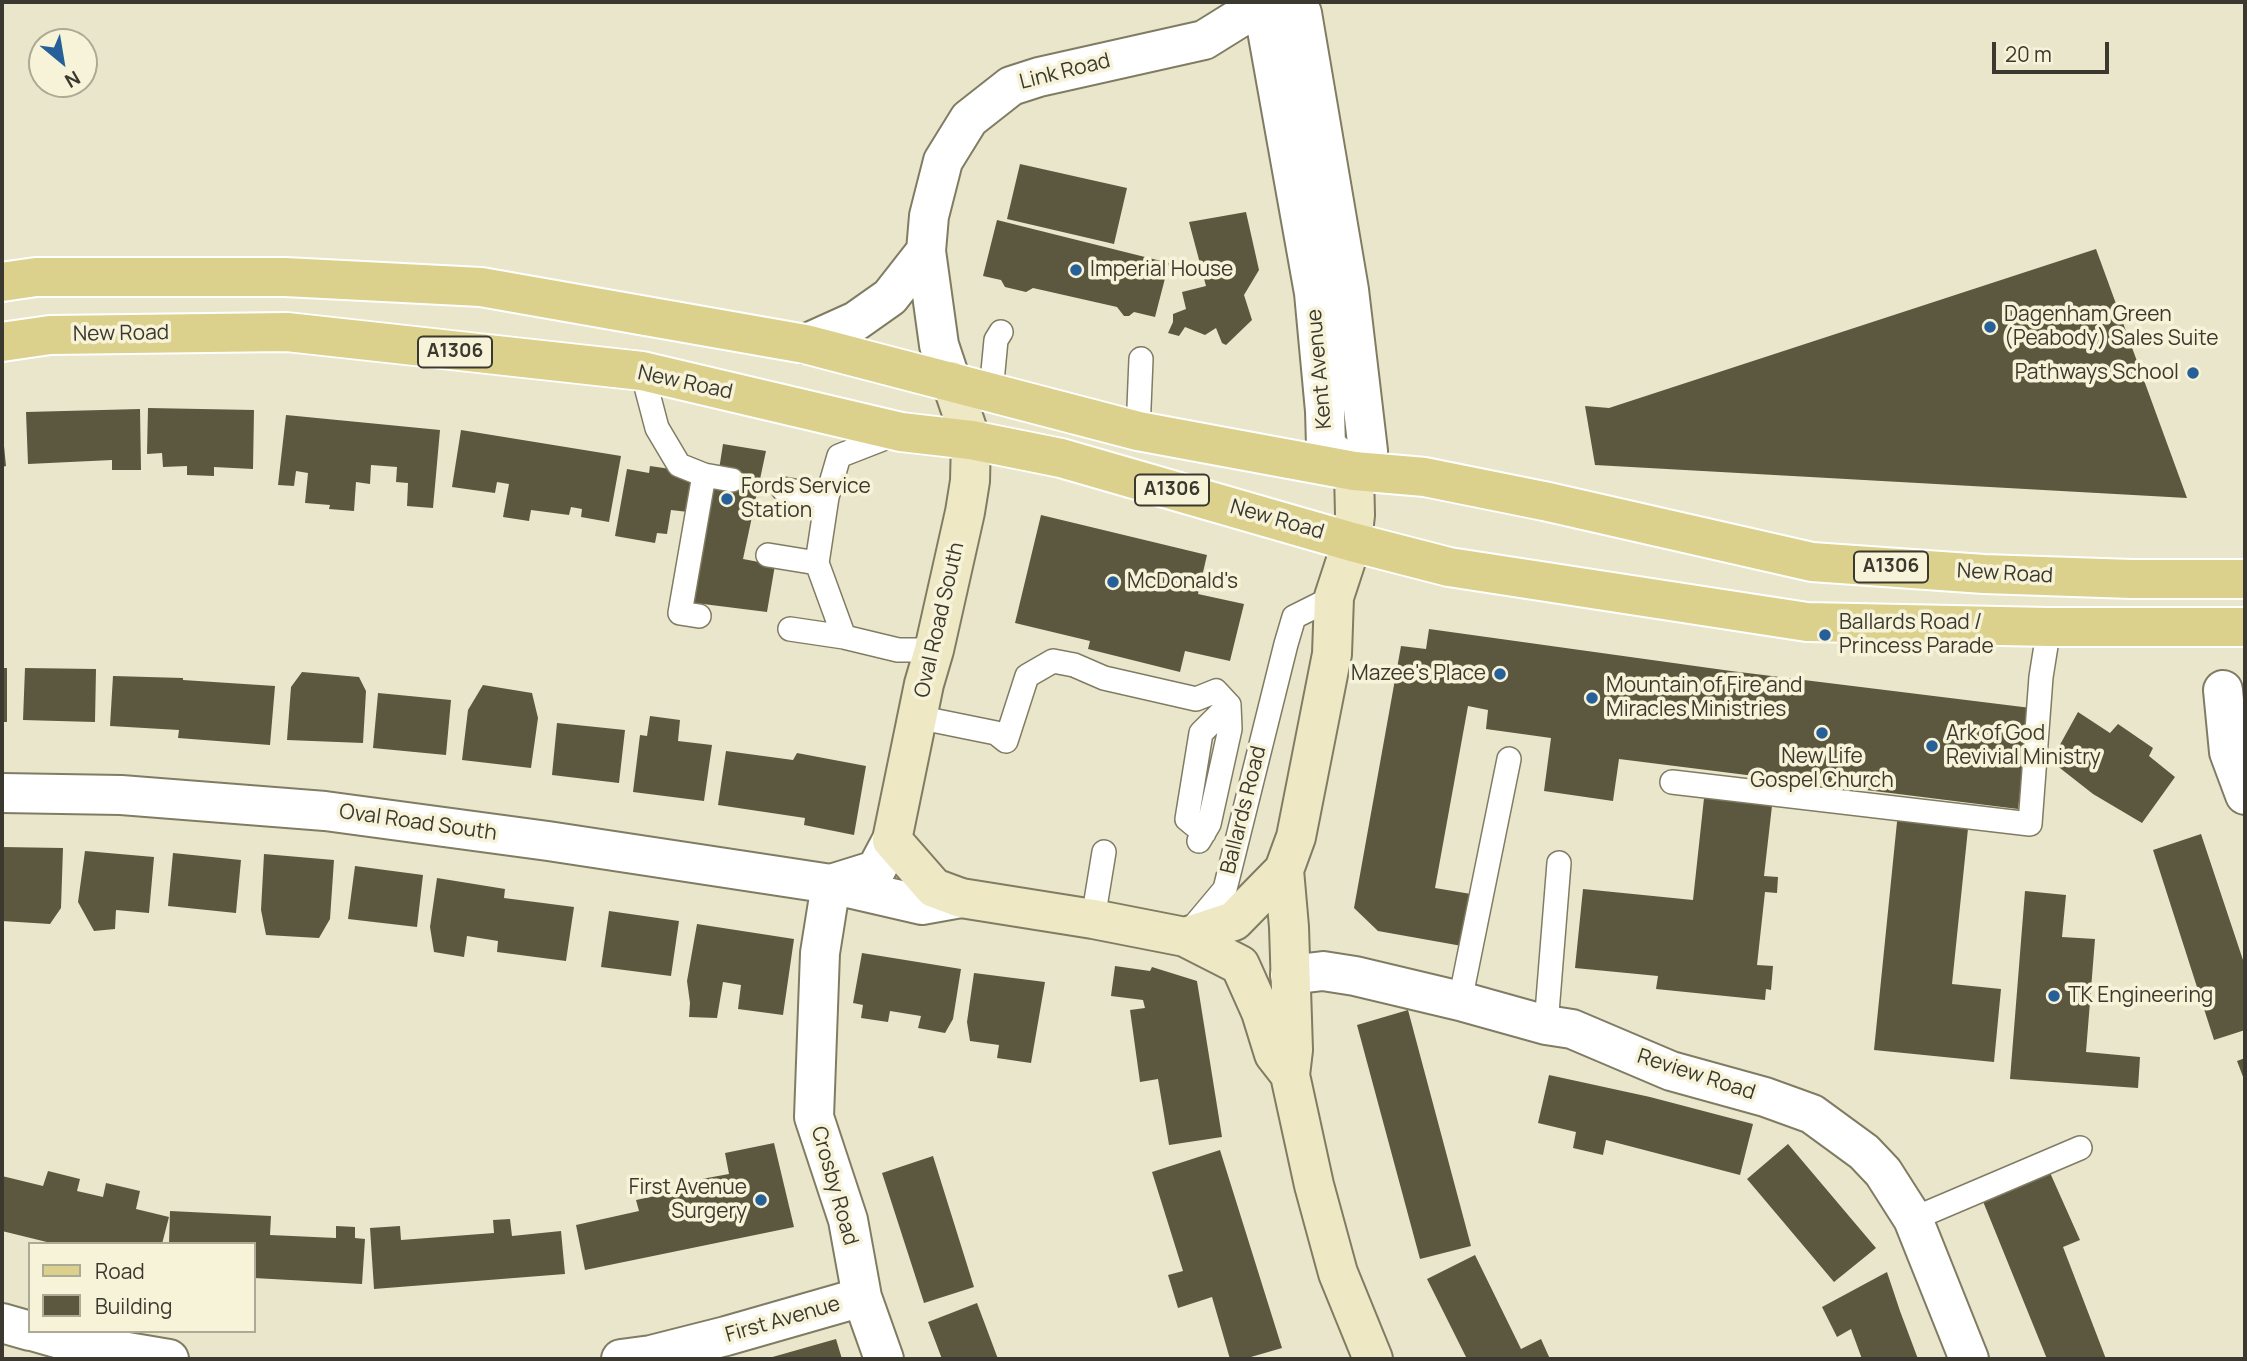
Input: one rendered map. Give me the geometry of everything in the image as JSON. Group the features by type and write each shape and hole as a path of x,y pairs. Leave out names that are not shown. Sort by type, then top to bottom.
{"main road":[{"name":"New Road","path":"2,282 36,277 285,277 481,287 805,344 1138,431 1354,471 1425,477 1812,562 1984,574 2132,579 2245,579"},
{"name":"New Road","path":"2,342 50,335 288,332 642,371 901,432 971,440 1061,458 1352,542 1449,567 1807,622 2049,627 2245,627"},
{"path":"951,381 971,440"},
{"name":"Oval Road South","path":"971,440 970,481 965,512 924,684 892,840 934,888 961,898 1185,937 1234,921 1284,870"},
{"name":"New Road","path":"1352,542 1355,515 1354,471"},
{"path":"1352,542 1334,597 1332,654 1296,836 1284,870 1289,927 1293,1050 1290,1075 1314,1185 1338,1273 1373,1359"},
{"path":"1185,937 1240,965 1261,1012 1274,1054 1290,1075"}],"street":[{"name":"Link Road","path":"951,381 939,345 926,251 929,216 943,161 969,119 1010,86 1204,40 1241,17 1288,9"},
{"name":"Kent Avenue","path":"1288,9 1349,290 1368,451 1354,471"},
{"path":"805,344 856,321 890,297 926,251"},
{"path":"2223,690 2229,752 2245,795"},
{"name":"Oval Road South","path":"2,793 121,795 325,811 548,841 831,884 922,905 961,898"},
{"name":"Oval Road South","path":"831,884 876,870 892,840"},
{"name":"Crosby Road","path":"831,884 820,953 814,1117 848,1220 862,1297 884,1359"},
{"name":"Review Road","path":"1290,975 1323,971 1355,976 1546,1025 1572,1029 1671,1072 1765,1097 1812,1114 1864,1152 1883,1172 1913,1219 1969,1359"},
{"name":"First Avenue","path":"621,1359 651,1355 726,1336 862,1297"},
{"path":"2,1323 28,1330"},
{"path":"38,1333 74,1343 169,1359"}],"lane":[{"path":"991,392 996,340 1001,331"},
{"path":"1138,431 1141,359"},
{"path":"642,371 657,428 679,465 704,475 732,480"},
{"path":"844,637 817,563 827,497 839,456 901,432"},
{"path":"699,616 680,612 702,544 704,475"},
{"path":"783,489 827,497"},
{"path":"768,555 817,563"},
{"name":"Ballards Road","path":"1185,937 1225,889 1294,617 1334,597"},
{"path":"1672,782 2030,824 2041,677 2049,627"},
{"path":"790,629 844,637 898,650 934,650"},
{"path":"918,717 996,733 1006,741 1027,676 1053,661 1074,665 1104,678 1196,699 1216,691 1228,705 1201,733 1187,819 1201,837"},
{"path":"1460,1001 1509,759"},
{"path":"1093,919 1104,852"},
{"path":"1546,1025 1559,863"},
{"path":"1913,1219 2080,1148"}],"building":[{"path":"1020,164 1127,188 1114,244 1007,219"},
{"path":"1246,212 1259,270 1244,295 1252,320 1226,345 1222,343 1216,328 1205,335 1185,327 1179,336 1168,333 1173,314 1186,309 1182,292 1206,286 1189,222"},
{"name":"Imperial House","path":"997,220 1169,263 1155,317 1134,312 1124,316 1117,307 1033,288 1026,292 1005,287 1001,280 983,276"},
{"name":"Dagenham Green (Peabody) Sales Suite","path":"2096,249 2187,498 1595,465 1585,406 1609,408"},
{"path":"148,408 254,410 253,469 214,467 214,476 187,475 187,466 163,467 162,453 147,454"},
{"path":"140,409 141,470 112,470 112,460 28,464 26,412"},
{"path":"286,415 440,430 433,508 407,506 408,483 396,482 397,467 371,465 370,484 356,482 354,511 305,503 308,473 296,471 294,486 278,485"},
{"path":"461,430 621,456 609,522 581,517 582,509 571,507 569,515 531,510 529,521 503,517 509,484 497,482 495,493 452,487"},
{"path":"723,444 766,451 743,559 775,565 767,612 687,602 697,513 671,510 667,534 657,533 655,543 615,536 627,469 649,473 650,466 718,476"},
{"path":"2,446 6,466 2,467"},
{"name":"McDonald's","path":"1041,515 1207,555 1198,594 1244,604 1230,661 1185,651 1180,672 1088,649 1090,641 1015,623"},
{"path":"1429,629 1731,671 2031,708 2018,809 1619,759 1613,801 1544,791 1551,738 1486,729 1488,710 1468,706 1435,888 1471,894 1462,946 1378,931 1354,908 1401,646 1426,649"},
{"path":"2,668 7,668 7,722 2,722"},
{"path":"25,668 96,669 95,722 23,720"},
{"path":"302,672 359,677 366,691 363,743 287,740 291,687"},
{"path":"113,676 183,678 275,686 270,745 178,738 179,730 110,726"},
{"path":"483,685 532,693 538,718 531,768 462,760 468,710"},
{"path":"378,693 451,700 446,755 373,748"},
{"path":"2078,712 2110,733 2118,724 2153,748 2149,756 2175,777 2142,823 2093,794 2051,761"},
{"path":"650,716 680,720 678,741 712,745 704,801 633,792 640,735 647,736"},
{"path":"557,723 625,730 619,783 552,775"},
{"path":"726,751 793,760 797,753 866,766 854,835 804,825 805,818 718,805"},
{"path":"1705,789 1773,797 1764,876 1778,877 1777,893 1765,892 1757,965 1773,966 1771,990 1766,989 1765,1000 1656,989 1658,976 1575,968 1583,889 1693,900"},
{"path":"1898,812 1969,819 1952,984 2001,989 1994,1062 1874,1050"},
{"path":"2201,834 2245,966 2245,1030 2214,1040 2153,850"},
{"path":"2,847 63,848 61,908 50,924 2,921"},
{"path":"85,851 154,857 149,913 116,910 115,929 94,931 78,902"},
{"path":"173,853 241,860 236,913 168,906"},
{"path":"264,854 334,860 330,919 319,938 266,935 261,910"},
{"path":"355,866 423,875 417,927 348,919"},
{"path":"437,878 505,889 504,898 574,907 566,961 497,952 498,941 467,936 464,957 434,952 430,927"},
{"name":"TK Engineering","path":"2025,891 2066,895 2062,937 2095,939 2086,1052 2140,1057 2138,1088 2010,1079"},
{"path":"609,911 679,921 671,976 601,967"},
{"path":"697,924 794,939 783,1015 738,1009 741,985 723,982 717,1018 689,1017 687,981"},
{"path":"862,953 961,969 953,1019 945,1033 918,1028 921,1016 890,1011 888,1022 861,1018 863,1005 853,1003"},
{"path":"1115,966 1150,971 1152,967 1197,981 1222,1137 1169,1145 1158,1079 1140,1082 1130,1010 1145,1008 1143,1000 1111,996"},
{"path":"974,973 1045,982 1031,1063 997,1058 999,1045 970,1041 967,1022"},
{"path":"1408,1010 1471,1246 1420,1259 1357,1025"},
{"path":"2245,1058 2245,1082 2237,1061"},
{"path":"1549,1075 1650,1097 1753,1124 1740,1175 1606,1140 1603,1155 1573,1148 1576,1132 1538,1123"},
{"path":"774,1143 794,1227 585,1270 576,1225 639,1211 636,1200 698,1187 696,1180 729,1174 725,1153"},
{"path":"1788,1144 1876,1248 1834,1282 1747,1179"},
{"path":"1220,1150 1282,1348 1244,1359 1230,1359 1212,1297 1178,1308 1168,1275 1183,1271 1152,1172"},
{"path":"933,1156 974,1287 924,1303 882,1173"},
{"path":"2047,1166 2080,1240 2063,1247 2106,1359 2047,1359 1980,1194"},
{"path":"48,1171 80,1179 77,1191 103,1197 106,1183 140,1191 136,1209 169,1217 163,1242 47,1242 2,1231 2,1176 43,1186"},
{"path":"170,1211 271,1216 270,1235 336,1238 336,1226 355,1227 355,1238 365,1239 362,1284 256,1278 256,1242 169,1242"},
{"path":"510,1219 512,1236 561,1231 565,1274 374,1289 370,1228 400,1226 401,1240 494,1233 493,1220"},
{"path":"1475,1255 1521,1349 1541,1339 1550,1359 1467,1359 1427,1279"},
{"path":"1887,1272 1918,1359 1862,1359 1851,1329 1837,1337 1822,1307"},
{"path":"977,1303 998,1359 942,1359 928,1322"},
{"path":"836,1339 842,1359 769,1359 769,1358"}],"place":[{"name":"Imperial House","path":"1076,270"},
{"name":"Dagenham Green (Peabody) Sales Suite","path":"1990,327"},
{"name":"Pathways School","path":"2193,373"},
{"name":"Fords Service Station","path":"727,499"},
{"name":"McDonald's","path":"1113,582"},
{"name":"Ballards Road / Princess Parade","path":"1825,635"},
{"name":"Mazee's Place","path":"1500,674"},
{"name":"Mountain of Fire and Miracles Ministries","path":"1592,698"},
{"name":"New Life Gospel Church","path":"1822,733"},
{"name":"Ark of God Revivial Ministry","path":"1932,746"},
{"name":"TK Engineering","path":"2054,996"},
{"name":"First Avenue Surgery","path":"761,1200"}]}
